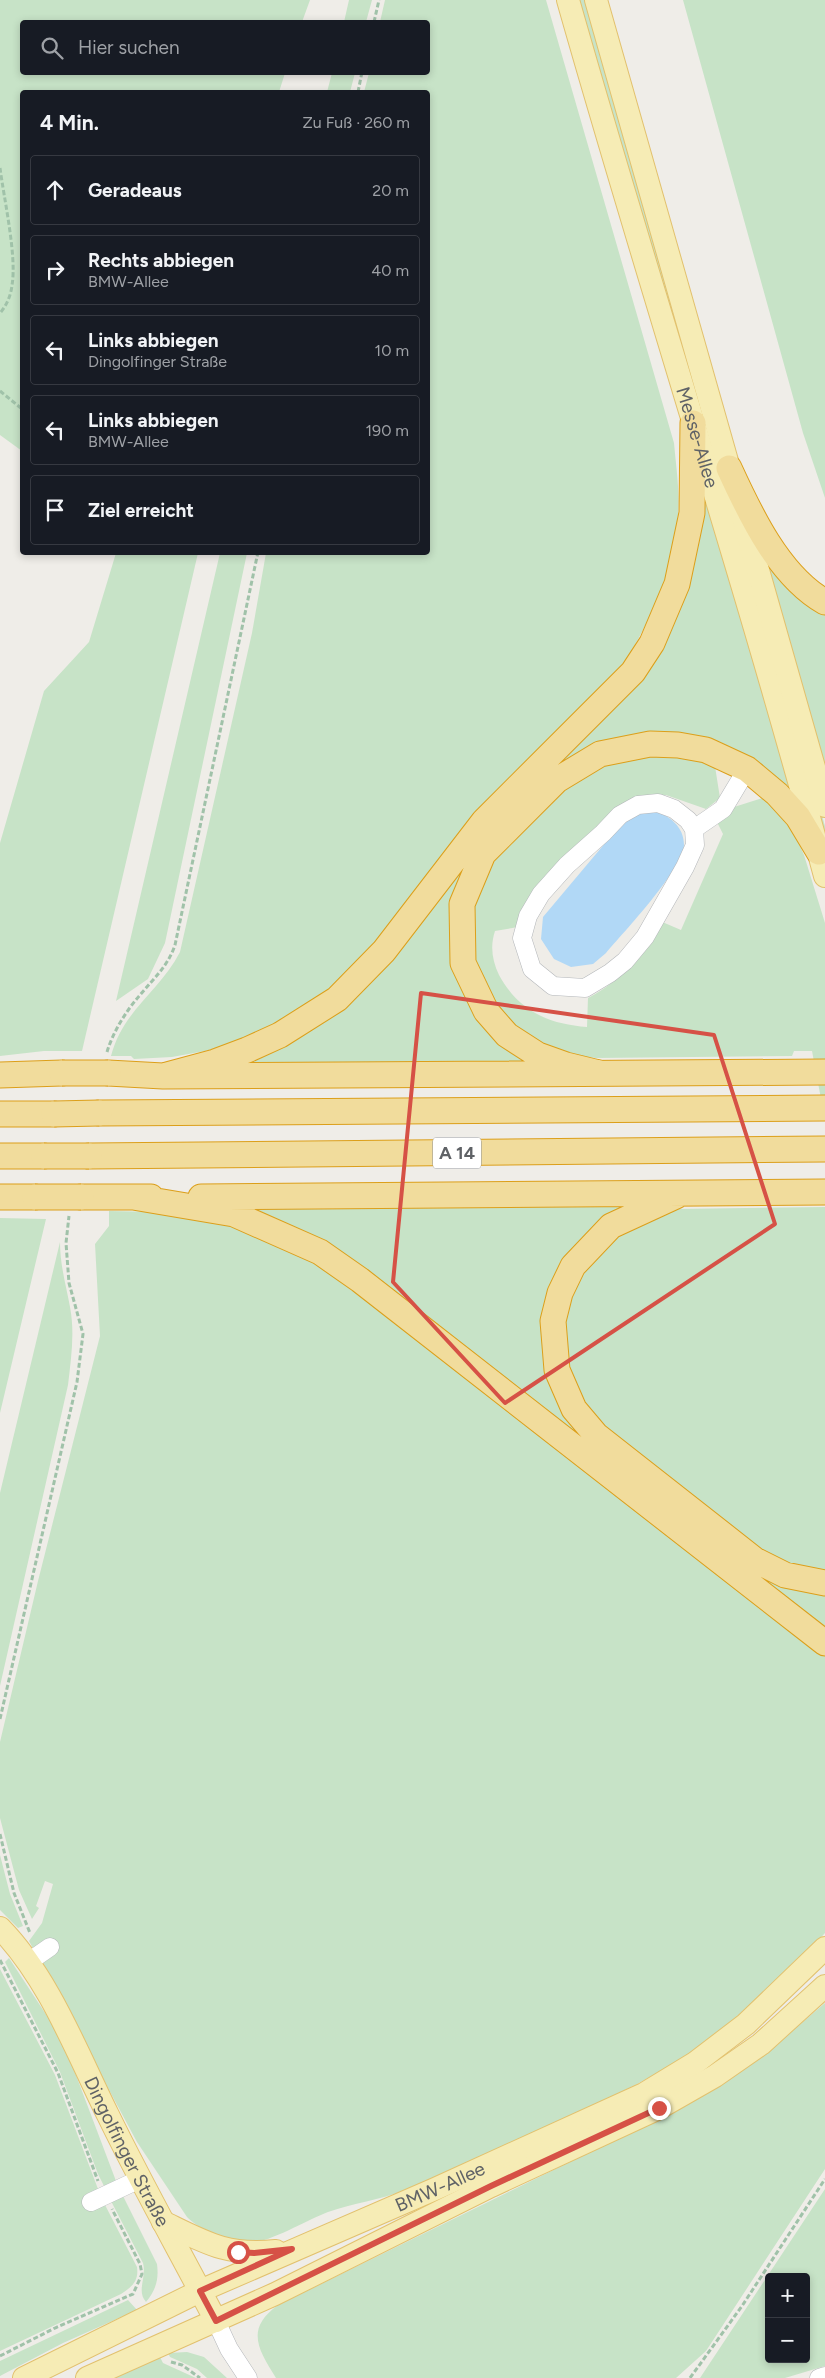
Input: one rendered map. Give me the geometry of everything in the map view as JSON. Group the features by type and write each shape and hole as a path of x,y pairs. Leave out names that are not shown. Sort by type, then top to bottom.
{"highway":[{"path":"163,1076 215,1062 247,1050 280,1035 337,999 384,951 484,820 633,672 652,643 677,584 692,513 693,423"},
{"path":"729,468 759,530 795,577 825,602"},
{"path":"599,1073 566,1066 538,1055 507,1035 486,1011 463,963 462,904 483,854 557,780 600,754 650,744 678,745 706,750 748,769 777,794 798,817 819,852"},
{"path":"0,1075 62,1073 163,1076 817,1072"},
{"name":"A 14","path":"0,1114 820,1108"},
{"name":"A 14","path":"0,1156 825,1149"},
{"path":"0,1197 35,1197 75,1206 133,1197 825,1192"},
{"path":"684,1193 611,1226 573,1266 560,1294 553,1321 557,1370 574,1409 596,1435 756,1560 785,1575 825,1583"},
{"path":"133,1197 234,1214 320,1252 360,1280 825,1643"}],"main road":[{"name":"Messe-Allee","path":"568,0 619,180 713,484 825,876"},
{"name":"Messe-Allee","path":"596,0 825,806"},
{"name":"Dingolfinger Straße","path":"0,1928 14,1956 63,2023 140,2179 216,2321"},
{"name":"BMW-Allee","path":"24,2378 200,2291 292,2249 435,2189 644,2094 695,2063 746,2024 825,1948"},
{"name":"BMW-Allee","path":"87,2378 216,2321 491,2186 659,2108 715,2076 760,2044 825,1986"},
{"path":"164,2222 224,2250 254,2253 292,2249"}],"street":[{"path":"694,829 723,809 748,769"},
{"path":"658,803 674,809 688,820 694,829 695,844 685,867 644,937 625,961 610,973 585,988 553,986 532,969 522,938 528,916 541,894 567,865 604,834 620,815 638,805 658,803"},
{"path":"14,1956 50,1947"},
{"path":"98,2198 140,2179"},
{"name":"Dingolfinger Straße","path":"216,2321 229,2349 248,2378"},
{"path":"819,2378 825,2376"}],"path":[{"path":"374,20 379,0"},
{"path":"358,90 361,75"},
{"path":"0,168 11,251 13,284 6,306 0,313"},
{"path":"0,391 20,407"},
{"path":"109,1047 121,1022 139,996 170,961 175,945 257,555"},
{"path":"0,1719 77,1382 84,1334 69,1283 66,1243 75,1206"},
{"path":"0,1834 14,1893 31,1932 14,1956 95,2176 98,2198 140,2264 142,2274 133,2294 55,2328 0,2356"},
{"path":"690,2378 742,2306 825,2179"}],"highlighted area":[{"path":"421,993 714,1035 775,1224 505,1403 393,1282"}],"green space":[{"path":"0,0 310,0 303,20 20,20 20,75 284,75 280,90 20,90 20,450 0,435"},
{"path":"349,0 372,0 367,20 344,20"},
{"path":"385,0 546,0 674,443 678,479 678,515 672,555 651,613 622,667 457,835 374,946 351,971 323,995 282,1022 231,1044 172,1057 134,1059 131,1056 111,1056 124,1026 172,966 180,952 252,633 266,555 430,555 430,90 365,90 368,75 430,75 430,20 380,20"},
{"path":"578,0 585,0 825,826 825,855"},
{"path":"683,0 825,0 825,498 803,433"},
{"path":"331,75 354,75 351,90 328,90"},
{"path":"704,485 796,802 657,735 500,822 454,943 537,1063 230,1067 299,1033 470,849 619,700"},
{"path":"763,549 825,611 825,772"},
{"path":"115,555 198,555 82,1051 44,1051 0,1056 0,843 44,691 89,642"},
{"path":"220,555 247,555 165,943 148,979 116,1001"},
{"path":"631,753 714,760 720,798 706,809 666,795 631,799 518,927 495,931 492,953 499,975 515,997 535,1013 559,1023 587,1027 588,998 601,991 630,965 660,921 681,930 723,834 716,820 731,808 769,796 794,832 804,855 825,923 825,1120 812,1051 794,1051 792,1056 596,1058 572,1055 523,1035 488,998 467,935 482,869 570,778"},
{"path":"640,1203 617,1213 547,1321 603,1451 825,1590 825,1631 234,1205"},
{"path":"825,1207 825,1576 770,1561 589,1418 566,1373 563,1312 596,1248 656,1213 674,1209"},
{"path":"109,1211 161,1212 223,1222 319,1262 825,1649 825,1933 796,1964 766,1994 717,2035 679,2060 635,2085 568,2118 405,2190 328,2212 283,2233 258,2242 246,2244 236,2244 224,2240 191,2221 137,2142 29,1941 42,1923 53,1884 45,1881 36,1906 39,1908 32,1919 19,1890 0,1818 0,1742 38,1581 100,1336 95,1244 109,1226"},
{"path":"0,1218 46,1219 0,1413"},
{"path":"60,1242 62,1267 72,1326 68,1385 0,1686 0,1493"},
{"path":"0,1855 10,1894 23,1926 18,1928 0,1910"},
{"path":"9,1958 49,2019 71,2062 116,2181 104,2186 98,2174 60,2072 5,1962"},
{"path":"0,1969 55,2075 98,2189 85,2195 92,2210 104,2203 137,2267 137,2276 134,2283 121,2294 0,2351"},
{"path":"825,2003 825,2169 706,2351 676,2378 276,2378 260,2348 258,2331 261,2322 278,2305 674,2111 763,2056"},
{"path":"825,2189 825,2366 785,2378 700,2378 765,2280 765,2363 810,2363 810,2273 769,2273"},
{"path":"123,2196 157,2264 158,2275 156,2284 146,2302 142,2293 143,2263 111,2201"},
{"path":"128,2300 137,2310 63,2343 0,2376 0,2361"},
{"path":"187,2352 204,2357 227,2378 207,2378 197,2369 170,2357 168,2353"},
{"path":"160,2357 163,2363 196,2378 114,2378"}],"water":[{"path":"654,810 665,815 675,823 681,832 684,845 674,869 664,884 606,953 593,964 571,967 554,959 541,939 543,917 617,829 636,812"}],"route":[{"path":"238,2252 254,2253 292,2249 200,2291 216,2321 275,2294 491,2186 659,2108"}]}
